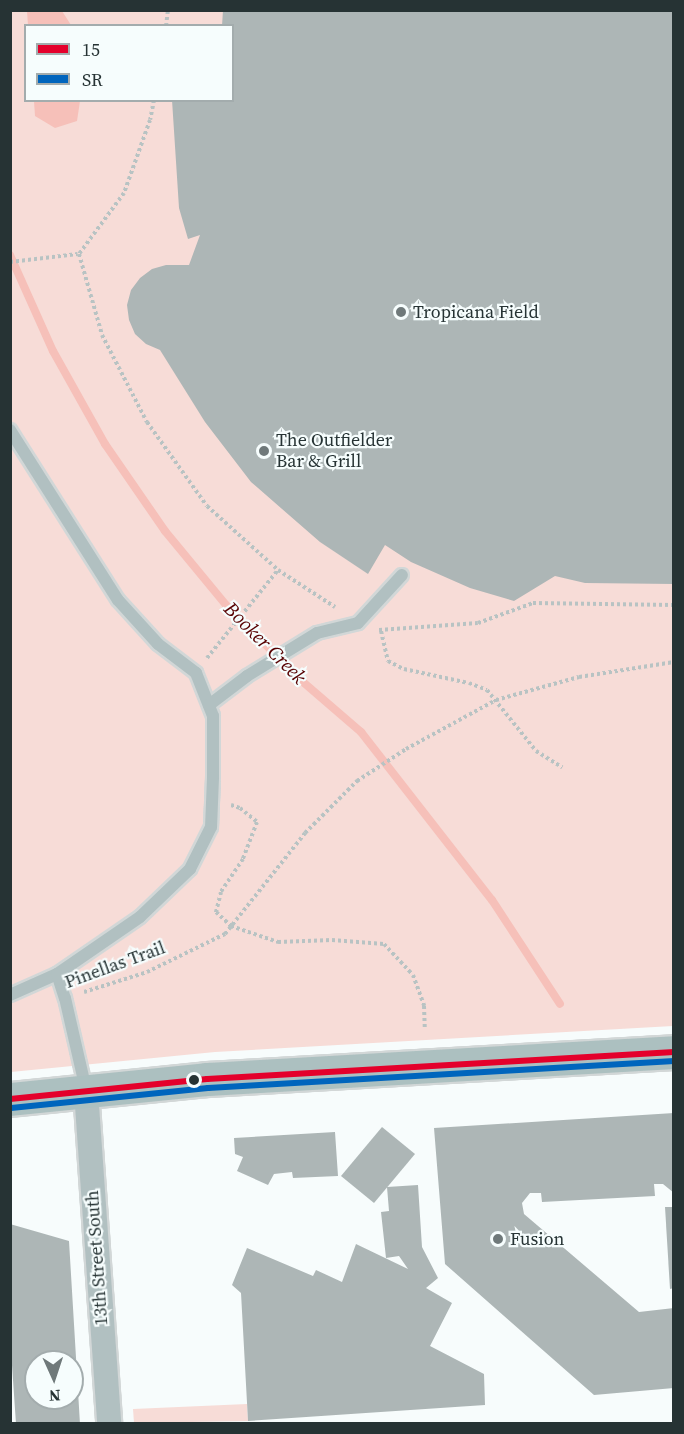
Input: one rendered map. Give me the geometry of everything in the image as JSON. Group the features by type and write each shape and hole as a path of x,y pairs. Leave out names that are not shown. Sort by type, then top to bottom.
{"main road":[{"path":"10,1099 207,1079 674,1052"}],"street":[{"name":"13th Street South","path":"86,1092 109,1424"}],"lane":[{"path":"10,430 118,600 158,644 196,673 213,716 211,827 190,869 140,917 57,974 10,995"},
{"path":"208,705 247,676 317,633 358,623 402,575"},
{"path":"57,974 65,998 86,1092"}],"path":[{"path":"10,262 79,254 124,193 150,120 154,102"},
{"path":"79,254 102,335 147,422 207,506 278,570 358,623 381,631 478,623 533,603 674,605"},
{"path":"220,641 278,570"},
{"path":"381,631 388,661 404,669 469,683 487,690 536,751 562,767"},
{"path":"231,926 305,833 357,781 406,749 496,700 579,678 674,662"},
{"path":"212,799 240,808 257,822 243,859 221,892 216,912 231,926 278,942 332,940 384,944 413,975 424,1006 425,1030"},
{"name":"Pinellas Trail","path":"65,998 147,972 225,934 231,926"}],"shaded area":[{"path":"11,11 673,11 673,1026 215,1052 11,1072"},
{"path":"27,11 62,11 70,24 28,24"},
{"path":"34,102 80,102 77,121 55,128 35,116"},
{"path":"247,1404 248,1421 134,1423 133,1409"}],"building":[{"name":"Tropicana Field","path":"223,10 674,10 674,584 585,583 555,576 514,601 470,588 411,562 385,545 368,574 320,542 251,482 205,422 160,350 146,344 135,334 129,320 127,305 131,290 140,278 152,269 166,265 189,265 200,235 188,239 179,208 172,102 234,102 234,24 222,24"},
{"name":"Fusion","path":"674,1113 674,1193 663,1184 654,1184 655,1196 542,1202 541,1193 530,1193 522,1203 524,1214 639,1312 674,1308 674,1388 594,1395 445,1264 434,1128"},
{"path":"382,1127 415,1154 374,1203 341,1176"},
{"path":"335,1132 338,1176 293,1178 292,1172 274,1174 268,1185 237,1171 243,1157 235,1154 234,1138"},
{"path":"418,1185 422,1247 438,1278 426,1288 452,1303 430,1346 484,1374 485,1405 248,1421 241,1293 232,1285 247,1248 313,1276 316,1270 342,1282 356,1244 408,1269 399,1256 386,1258 381,1212 389,1211 387,1187"},
{"path":"665,1207 674,1207 674,1288 670,1289"},
{"path":"10,1224 69,1241 76,1350 24,1350 24,1410 79,1410 80,1424 16,1424 10,1336"}],"waterway":[{"name":"Booker Creek","path":"10,255 53,351 105,444 165,531 226,605 303,682 361,732 492,900 560,1004"}],"transit line":[{"name":"15","path":"10,1099 207,1079 674,1052"},
{"name":"SR","path":"11,1108 208,1088 674,1061"}],"place":[{"name":"Tropicana Field","path":"401,312"},
{"name":"The Outfielder Bar & Grill","path":"264,451"},
{"name":"Fusion","path":"498,1239"}]}
